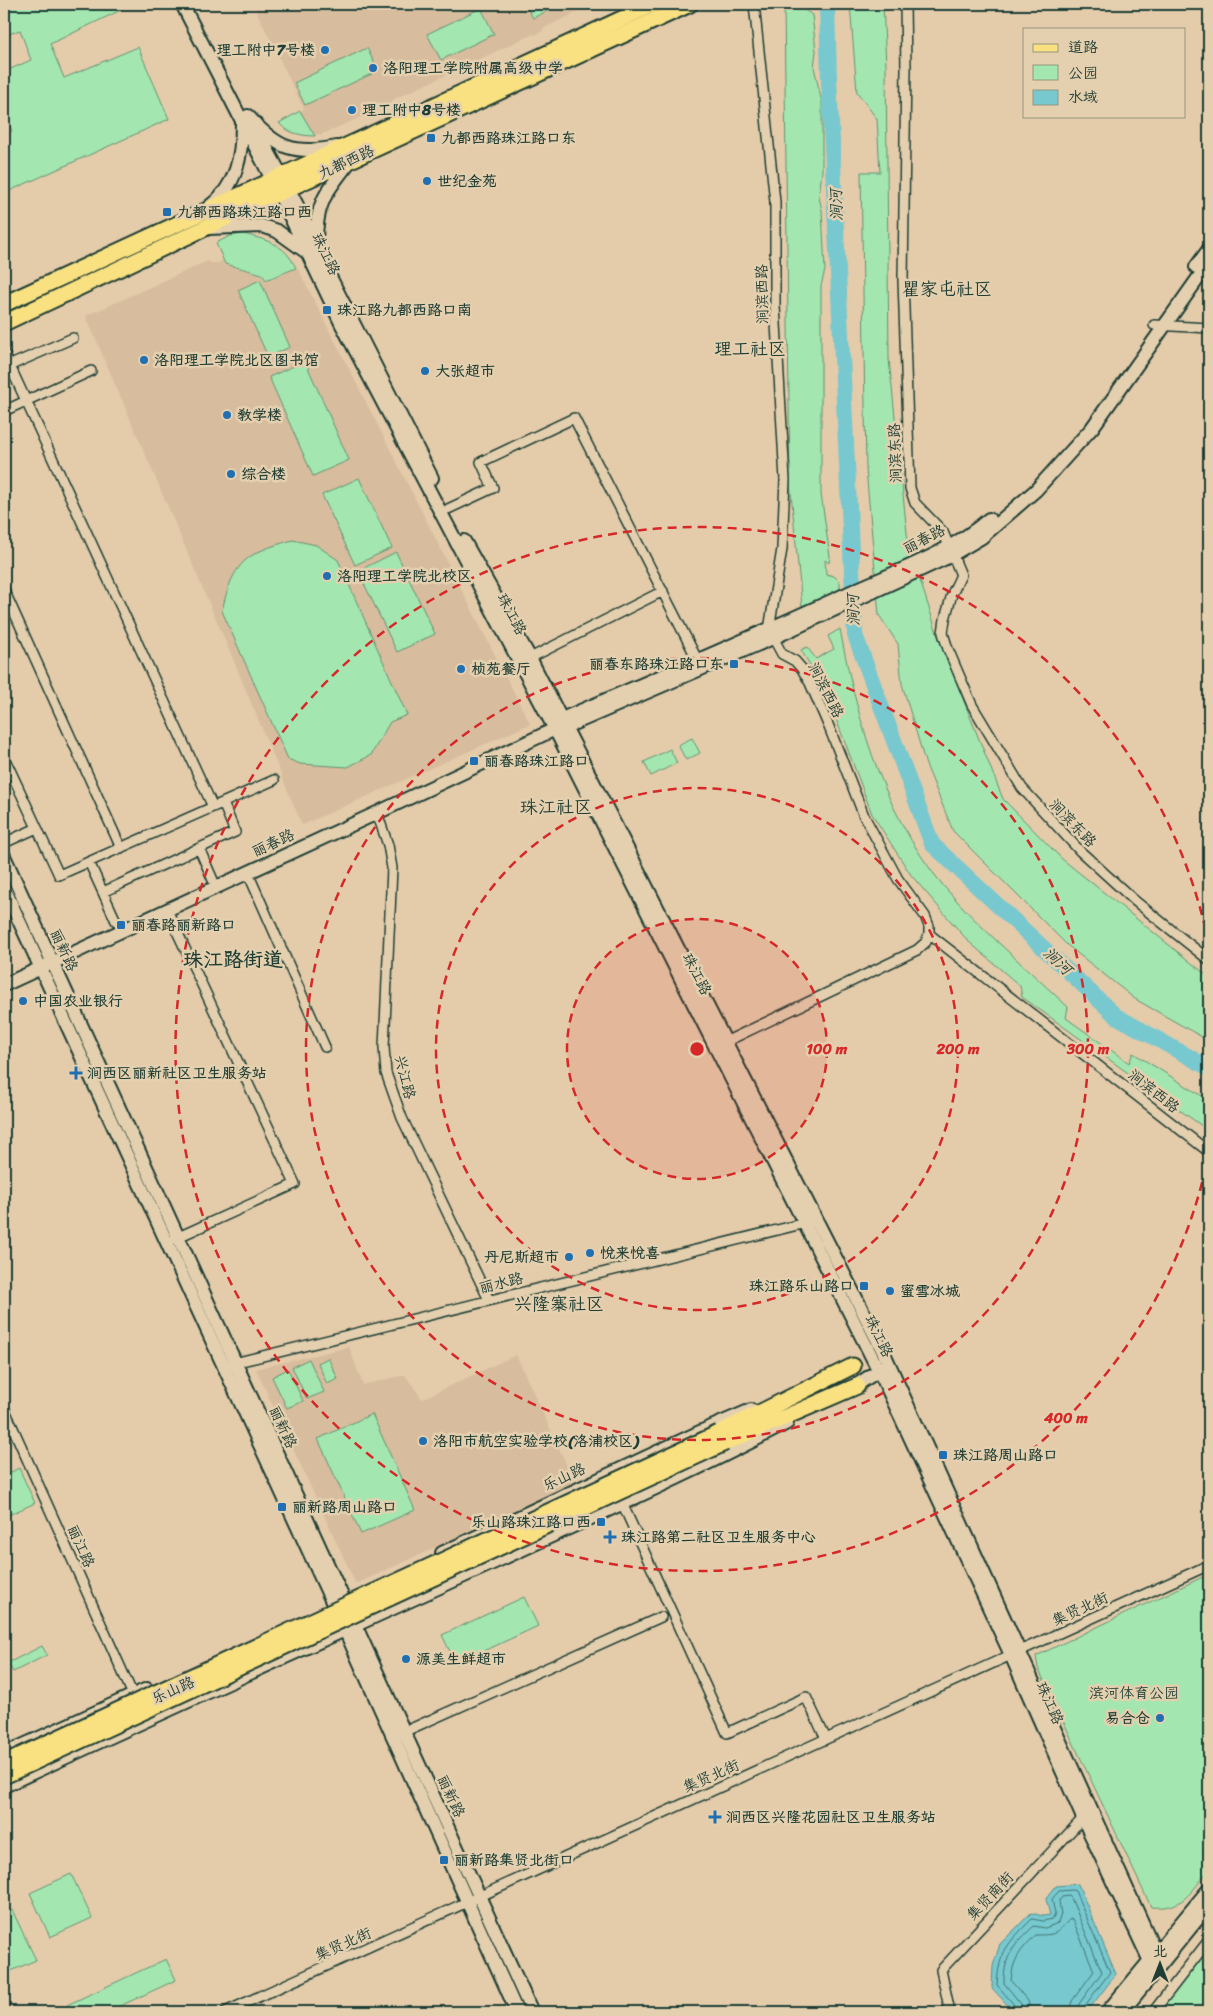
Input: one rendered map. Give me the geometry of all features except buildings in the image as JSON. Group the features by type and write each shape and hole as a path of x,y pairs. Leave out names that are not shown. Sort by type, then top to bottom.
{"main road":[{"name":"珠江路","path":"182,4 280,184 312,248 342,323 561,725 725,1042 871,1357 883,1368 1016,1653 1155,1962"},
{"name":"珠江路","path":"192,4 245,118"},
{"name":"九都西路","path":"350,152 654,4"},
{"name":"九都西路","path":"4,304 203,211 280,184 690,4"},
{"path":"205,228 262,226 312,248 316,219 320,207 350,152 312,151 287,147 264,134 245,118"},
{"path":"203,211 217,201 232,182 239,162 245,118"},
{"name":"九都西路","path":"4,324 205,228 280,184"},
{"name":"珠江路","path":"312,248 323,262 448,510 530,658 561,725 810,1222 883,1352 883,1368"},
{"name":"丽春路","path":"1159,325 1209,249"},
{"name":"丽春路","path":"561,725 772,633 949,551 978,530 1032,482 1088,420 1159,325 1209,263"},
{"name":"丽春路","path":"4,985 377,814 698,661 772,633"},
{"name":"丽新路","path":"4,856 46,966"},
{"name":"丽新路","path":"4,888 46,966 172,1240 235,1363 342,1615"},
{"name":"丽新路","path":"172,1240 222,1366 342,1615 473,1898 532,2012"},
{"name":"乐山路","path":"4,1786 146,1719 342,1615 702,1431 883,1352"},
{"path":"4,1774 722,1438 853,1366"},
{"name":"乐山路","path":"4,1754 133,1695 342,1615 622,1503 732,1452 857,1386 883,1368"},
{"path":"4,1764 722,1438 857,1386"},
{"name":"乐山路","path":"4,1764 342,1615"},
{"name":"乐山路","path":"4,1774 342,1615"},
{"path":"1122,2012 1155,1962 1209,1890"},
{"name":"丽新路","path":"473,1898 518,2012"},
{"path":"1107,2012 1209,1906"}],"street":[{"name":"涧滨西路","path":"754,4 775,202 775,306 785,480 782,549 772,633 782,654 795,661 810,683 864,816 898,879 925,916 929,926 929,934 1209,1152"},
{"name":"涧滨东路","path":"904,4 906,69 903,279 910,488 915,503 943,532 949,551 961,575 952,594 945,619 943,632 948,649 972,705 1022,788 1080,851 1135,901 1209,960"},
{"path":"1159,325 1209,328"},
{"path":"7,367 73,338"},
{"path":"4,353 7,367 26,401 213,807"},
{"path":"4,411 91,371"},
{"path":"448,510 493,488 481,462 574,418 698,661"},
{"path":"4,590 121,848"},
{"path":"530,658 662,591"},
{"path":"4,757 59,875 274,780"},
{"path":"103,892 235,832 223,803"},
{"name":"兴江路","path":"377,814 388,845 392,868 384,1047 386,1072 402,1118 489,1300"},
{"path":"4,842 37,828"},
{"path":"199,848 216,887"},
{"path":"89,862 116,921"},
{"path":"248,873 325,1048"},
{"path":"167,910 295,1184 172,1240"},
{"path":"725,1042 917,950 926,942 929,934"},
{"name":"丽水路","path":"222,1366 810,1222"},
{"name":"丽江路","path":"4,1408 133,1695"},
{"path":"622,1503 727,1733 806,1697 826,1739"},
{"name":"集贤北街","path":"225,2012 1209,1564"},
{"path":"398,1734 661,1617"},
{"name":"集贤南街","path":"950,2012 941,1970 1087,1814"},
{"path":"1153,2012 1209,1940"}],"shaded area":[{"name":"洛阳理工学院附属高级中学","path":"253,4 594,4 542,29 543,31 392,100 393,103 320,135 311,136 292,133 279,123 304,109"},
{"name":"洛阳理工学院北校区","path":"222,260 225,265 262,275 266,282 298,269 530,724 302,825 86,316 208,261 210,263 219,263"},
{"name":"洛阳市航空实验学校(洛浦校区)","path":"349,1347 363,1385 405,1375 422,1399 516,1355 575,1483 356,1584 256,1369"}],"green space":[{"path":"4,4 120,4 123,9 50,44 64,78 138,47 169,119 7,192 4,186 4,137 12,131 4,111 4,72 31,60 20,30 4,36"},
{"path":"525,4 561,4 533,18"},
{"path":"784,4 802,4 802,8 812,15 816,51 814,67 822,103 822,171 819,197 822,210 825,270 821,286 821,494 830,557 829,563 825,560 826,574 834,576 840,582 840,591 802,606 790,483"},
{"path":"850,4 883,4 886,66 889,359 908,543 939,639 1003,799 1062,859 1209,977 1209,1041 1135,999 1067,945 953,831 925,762 902,684 898,644 879,615 866,469 861,172 880,172 877,119 857,92"},
{"path":"481,8 494,34 441,60 427,34"},
{"path":"367,48 378,71 305,105 294,83"},
{"path":"300,111 315,136 295,133 279,123"},
{"path":"244,234 275,244 286,253 296,268 266,280 262,274 225,264 216,243 230,236"},
{"path":"260,280 290,347 268,357 238,290"},
{"path":"305,361 349,460 313,476 269,377"},
{"path":"359,478 392,548 355,565 322,495"},
{"path":"293,540 316,545 338,560 407,715 390,722 371,755 348,767 300,764 288,759 222,611 231,581 244,562 252,555 263,550"},
{"path":"396,552 435,634 397,652 358,571"},
{"path":"840,629 856,702 866,738 879,773 911,840 932,871 983,928 1068,1007 1066,1018 1129,1063 1133,1053 1207,1099 1209,1097 1209,1131 1022,997 1020,986 968,941 911,875 872,814 832,708 837,706 823,674 816,675 801,650 807,647 816,659 834,649 828,636"},
{"path":"692,738 700,753 686,760 678,745"},
{"path":"670,749 677,763 651,776 644,762"},
{"path":"328,1358 338,1379 327,1384 318,1363"},
{"path":"309,1359 324,1392 307,1399 292,1367"},
{"path":"288,1369 303,1401 287,1408 272,1377"},
{"path":"372,1414 415,1510 361,1534 318,1439"},
{"path":"19,1468 35,1503 4,1517 4,1476"},
{"name":"滨河体育公园","path":"1209,1574 1209,1870 1191,1893 1178,1903 1171,1906 1151,1907 1038,1668 1036,1656"},
{"path":"524,1597 538,1626 456,1664 442,1635"},
{"path":"42,1646 47,1655 13,1672 8,1663"},
{"path":"71,1874 92,1918 50,1937 30,1893"},
{"path":"12,1910 36,1960 4,1974 4,1914"},
{"path":"1209,1940 1209,2012 1153,2012"},
{"path":"166,1959 176,1980 107,2012 71,2012 67,2005"}],"water":[{"path":"1078,1884 1116,1974 1087,2012 1014,2012 992,1988 993,1966 1000,1944 1031,1913 1043,1916 1050,1915 1046,1899 1056,1886"}],"waterway":[{"name":"涧河","path":"827,4 855,635 932,844 1116,1016 1209,1068"}],"place":[{"name":"理工附中7号楼","path":"325,50"},
{"name":"洛阳理工学院附属高级中学","path":"373,68"},
{"name":"理工附中8号楼","path":"352,110"},
{"name":"九都西路珠江路口东","path":"431,138"},
{"name":"世纪金苑","path":"427,181"},
{"name":"九都西路珠江路口西","path":"167,212"},
{"name":"珠江路九都西路口南","path":"327,310"},
{"name":"洛阳理工学院北区图书馆","path":"144,360"},
{"name":"大张超市","path":"425,371"},
{"name":"教学楼","path":"227,415"},
{"name":"综合楼","path":"231,474"},
{"name":"洛阳理工学院北校区","path":"327,576"},
{"name":"丽春东路珠江路口东","path":"734,664"},
{"name":"桢苑餐厅","path":"461,669"},
{"name":"丽春路珠江路口","path":"474,761"},
{"name":"丽春路丽新路口","path":"121,925"},
{"name":"中国农业银行","path":"23,1001"},
{"name":"涧西区丽新社区卫生服务站","path":"76,1073"},
{"name":"悦来悦喜","path":"590,1253"},
{"name":"丹尼斯超市","path":"569,1257"},
{"name":"珠江路乐山路口","path":"864,1286"},
{"name":"蜜雪冰城","path":"890,1291"},
{"name":"洛阳市航空实验学校(洛浦校区)","path":"423,1441"},
{"name":"珠江路周山路口","path":"943,1455"},
{"name":"丽新路周山路口","path":"282,1507"},
{"name":"乐山路珠江路口西","path":"601,1522"},
{"name":"珠江路第二社区卫生服务中心","path":"610,1537"},
{"name":"源美生鲜超市","path":"406,1659"},
{"name":"易合仓","path":"1160,1718"},
{"name":"涧西区兴隆花园社区卫生服务站","path":"715,1817"},
{"name":"丽新路集贤北街口","path":"444,1860"}],"district":[{"name":"瞿家屯社区","path":"947,289"},
{"name":"理工社区","path":"750,349"},
{"name":"珠江社区","path":"556,807"},
{"name":"珠江路街道","path":"233,959"},
{"name":"兴隆寨社区","path":"559,1304"}]}
